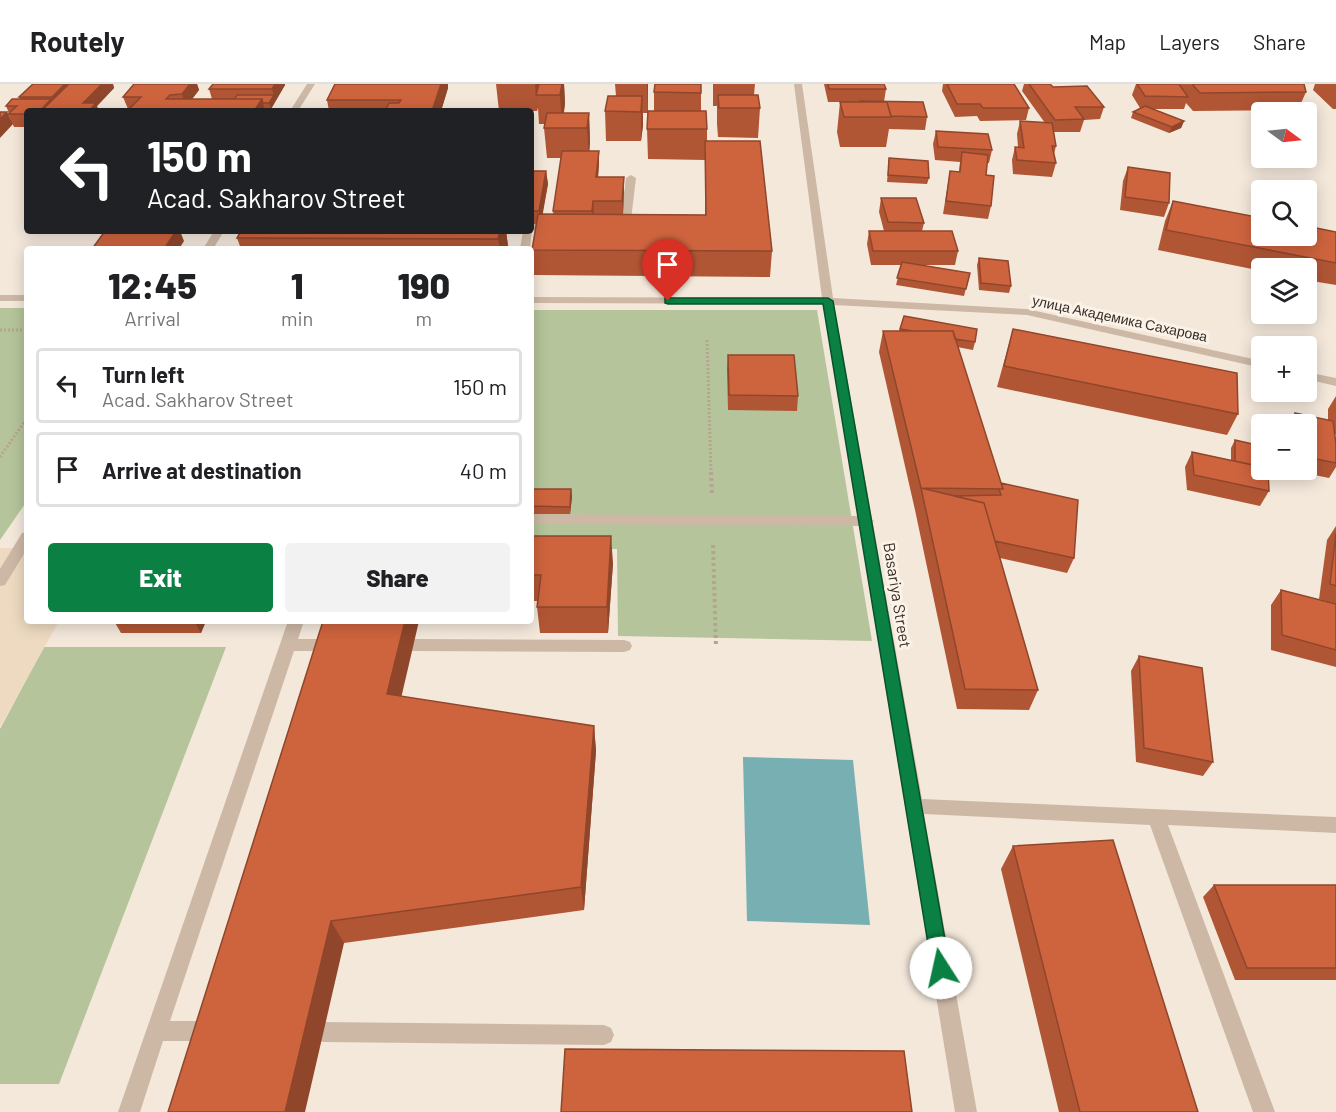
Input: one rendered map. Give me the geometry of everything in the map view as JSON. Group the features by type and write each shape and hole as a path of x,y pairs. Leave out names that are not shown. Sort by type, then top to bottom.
{"street":[{"path":"296,108 311,84"},
{"name":"Basariya Street","path":"798,84 828,301 966,1112"},
{"path":"597,227 608,227 626,220 631,178"},
{"path":"534,227 564,227"},
{"path":"0,298 24,298"},
{"name":"улица Академика Сахарова","path":"534,300 828,301 1027,312 1251,363"},
{"path":"1317,378 1336,382"},
{"path":"534,519 867,521"},
{"path":"0,581 24,542"},
{"path":"129,1112 295,624"},
{"path":"288,645 334,645"},
{"path":"413,645 624,646"},
{"path":"914,806 1336,825"},
{"path":"1156,817 1264,1112"},
{"path":"156,1030 218,1031"},
{"path":"324,1032 604,1035"}],"path":[{"path":"0,330 24,330"},
{"path":"0,457 24,422"}],"green space":[{"path":"0,308 24,308 24,505 0,540"},
{"path":"534,310 817,310 872,641 618,636 617,549 534,550"},
{"path":"44,647 226,647 59,1084 0,1084 0,729"}],"shaded area":[{"path":"24,542 24,624 57,624 0,727 0,548 20,548"}],"water":[{"path":"743,757 853,760 870,925 747,921"}],"building":[{"path":"33,84 65,84 52,97 19,97"},
{"path":"69,84 102,84 83,103 96,103 92,108 44,108"},
{"path":"134,84 190,84 182,94 170,95 166,99 262,99 256,108 130,108 141,97 123,97"},
{"path":"213,84 275,84 272,89 209,89"},
{"path":"335,84 441,84 433,108 386,108 389,103 399,103 401,100 327,100"},
{"path":"539,84 562,84 560,95 536,95"},
{"path":"655,84 701,84 701,93 654,92"},
{"path":"828,84 884,84 886,89 829,89"},
{"path":"947,84 1014,84 1029,108 983,108 980,104 957,104"},
{"path":"1029,84 1050,84 1053,87 1087,86 1104,107 1075,107 1084,119 1055,120"},
{"path":"1137,84 1179,84 1188,97 1145,96"},
{"path":"1192,84 1304,84 1306,92 1200,93"},
{"path":"237,95 274,95 269,103 263,103 262,99 235,99"},
{"path":"718,95 758,95 760,108 719,108"},
{"path":"608,96 642,96 641,112 605,111"},
{"path":"12,99 51,99 43,108 24,108 24,114 8,114 17,106 6,106"},
{"path":"860,101 923,102 927,117 891,116 887,102"},
{"path":"840,102 887,102 891,117 844,117"},
{"path":"1145,106 1184,121 1172,127 1133,112"},
{"path":"648,111 706,111 707,129 647,129"},
{"path":"0,112 7,112 0,119"},
{"path":"547,113 589,113 587,128 544,128"},
{"path":"1020,121 1052,123 1056,146 1052,146 1056,163 1017,160 1015,147 1024,148"},
{"path":"936,131 988,134 992,150 938,147"},
{"path":"705,141 760,141 772,251 534,250 533,246 538,214 706,215"},
{"path":"562,151 599,151 596,177 624,177 622,201 593,201 592,211 553,211"},
{"path":"962,152 988,155 986,175 994,176 991,206 946,201 950,171 960,172"},
{"path":"889,158 928,161 929,178 888,175"},
{"path":"1128,167 1170,173 1169,203 1125,197"},
{"path":"534,171 546,171 539,211 534,211"},
{"path":"881,198 916,198 924,223 888,222"},
{"path":"1173,201 1251,216 1251,246 1317,246 1317,228 1336,232 1336,263 1317,258 1310,258 1166,230"},
{"path":"869,231 952,231 958,251 873,251"},
{"path":"103,234 174,234 166,246 94,246"},
{"path":"239,234 499,234 498,239 237,238"},
{"path":"979,258 1008,261 1011,286 981,283"},
{"path":"902,262 970,273 966,289 897,278"},
{"path":"904,316 977,329 975,342 955,339 953,331 900,329"},
{"path":"1013,329 1237,373 1238,414 1004,366"},
{"path":"883,331 953,331 1003,489 921,488"},
{"path":"728,355 794,355 798,396 729,395"},
{"path":"1317,418 1333,421 1336,463 1317,459"},
{"path":"1235,440 1251,444 1251,465 1235,461"},
{"path":"1192,452 1251,465 1251,480 1268,480 1269,491 1194,475"},
{"path":"1001,483 1078,500 1074,558 995,541 984,503 954,496 1001,495 999,489 1003,489"},
{"path":"921,488 984,503 1038,690 965,689"},
{"path":"534,489 571,489 570,507 534,506"},
{"path":"1336,533 1336,586 1330,584"},
{"path":"534,536 611,536 607,607 537,607 541,575 534,575"},
{"path":"1281,590 1336,604 1336,650 1282,635"},
{"path":"322,624 404,624 387,694 594,726 581,887 331,921 285,1112 168,1112"},
{"path":"1139,656 1202,668 1213,762 1144,748"},
{"path":"1113,840 1198,1112 1080,1112 1013,846"},
{"path":"1214,885 1336,885 1336,968 1247,968"},
{"path":"565,1049 904,1051 912,1112 561,1112"}],"route":[{"path":"668,301 828,301 941,968"}]}
